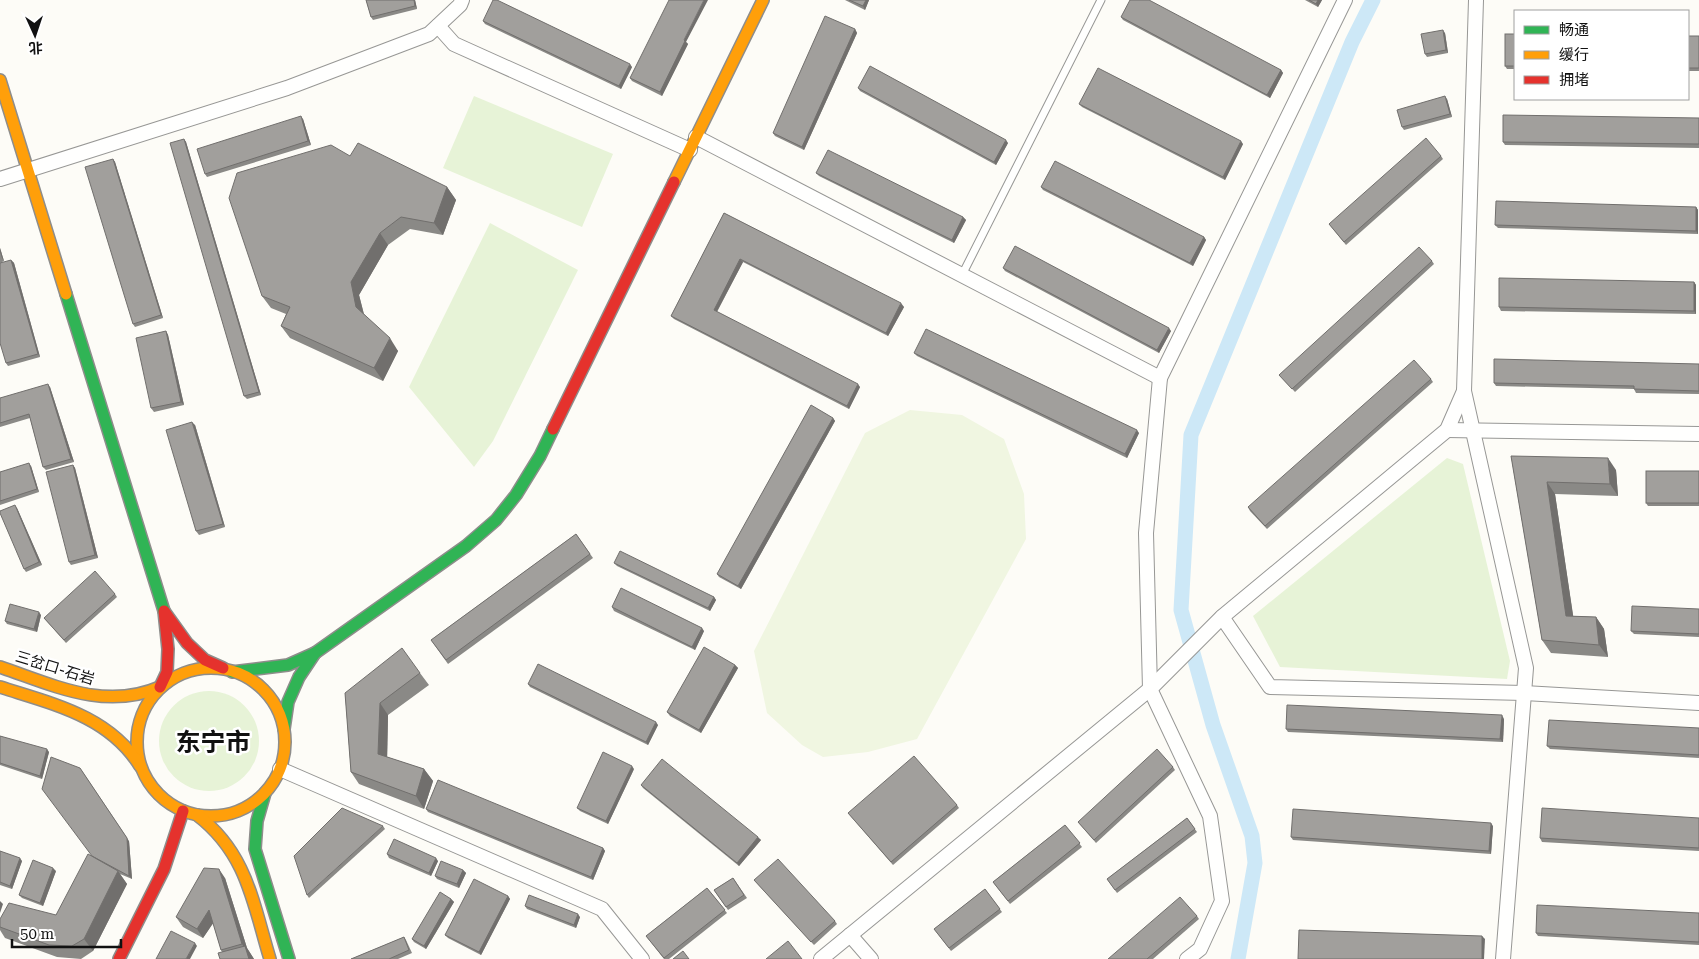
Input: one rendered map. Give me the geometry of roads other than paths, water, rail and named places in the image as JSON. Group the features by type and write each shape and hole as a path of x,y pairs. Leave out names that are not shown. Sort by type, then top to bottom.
{"main road":[{"path":"160,687 178,675 200,668 254,670 288,665 315,652 466,546 496,520 516,495 540,456 763,0"},
{"path":"0,80 164,611 168,649 167,672 160,687 146,704 138,724 136,745 140,766"},
{"path":"164,611 187,643 205,660 244,676 263,689 277,708 284,729"},
{"path":"289,959 255,849 254,830 265,793 278,774 285,752 284,729 288,702 299,677 315,652"},
{"name":"三岔口-石岩","path":"0,667 85,694 107,698 144,694 160,687"},
{"path":"0,686 77,713 99,723 129,748 150,785 165,800 183,811 204,816 226,815 247,807 265,793"},
{"path":"119,959 164,870 183,811"},
{"path":"197,814 222,835 242,870 270,959"}],"street":[{"path":"0,179 287,88 430,34 460,5 462,0"},
{"path":"1187,959 1200,948 1222,901 1210,816 1150,689 1146,533 1160,378 1345,0"},
{"path":"1476,0 1464,391 1526,668 1503,959"},
{"path":"438,26 454,44 693,144 962,275 1160,378"},
{"path":"821,959 1150,689 1220,620 1447,430 1464,391"},
{"path":"1447,430 1699,434"},
{"path":"1220,620 1270,687 1524,693 1699,703"},
{"path":"280,768 602,909 642,959"},
{"path":"850,935 871,959"}],"lane":[{"path":"962,275 1101,0"}],"waterway":[{"path":"1238,959 1255,863 1252,836 1213,725 1181,610 1191,435 1352,42 1373,0"}],"district":[{"name":"东宁市","path":"213,742"}]}
